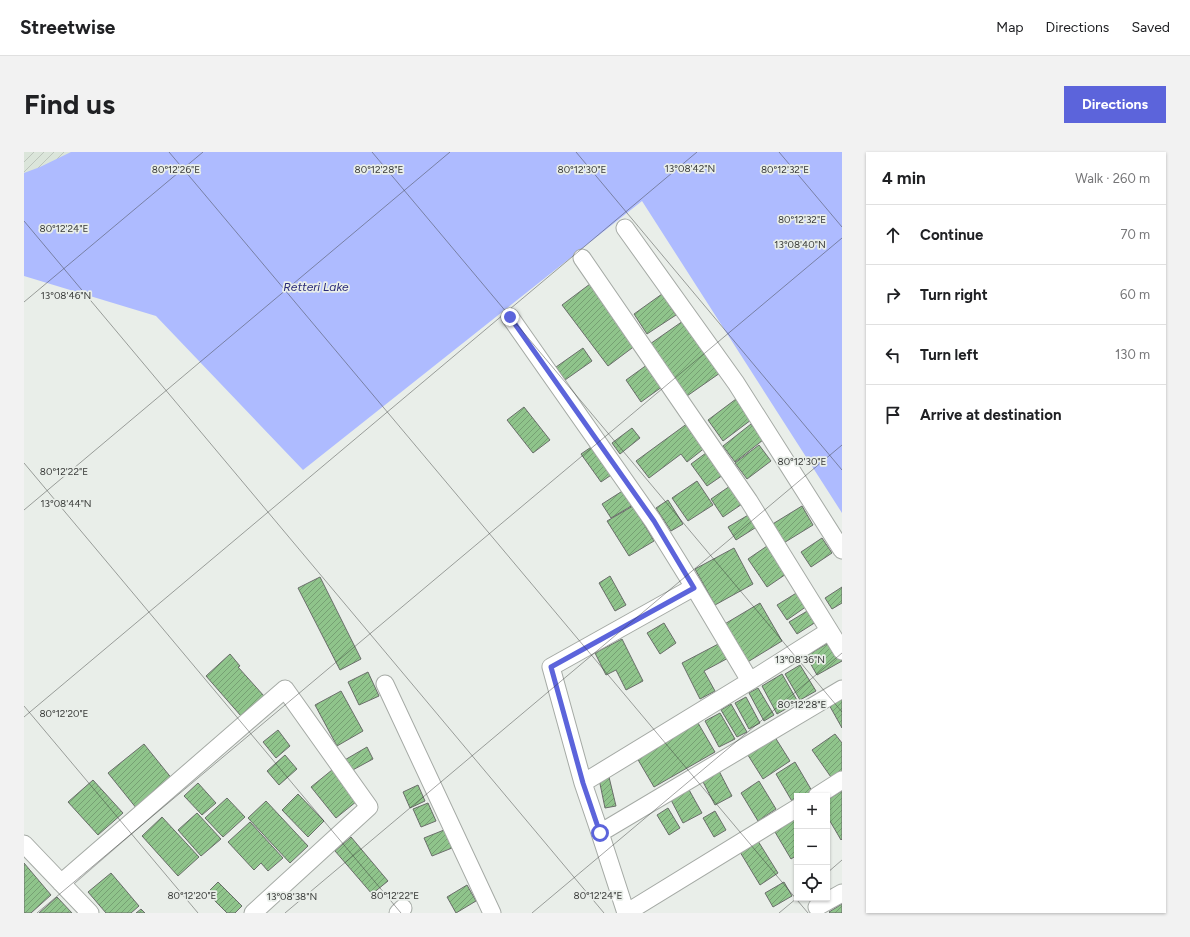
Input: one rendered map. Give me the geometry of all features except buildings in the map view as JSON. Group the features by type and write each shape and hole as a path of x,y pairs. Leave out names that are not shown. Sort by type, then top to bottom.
{"street":[{"path":"626,228 736,383 842,550"},
{"path":"582,258 749,501 842,651"},
{"path":"510,317 654,521 750,681"},
{"path":"694,588 551,667 583,783 626,913 794,810"},
{"path":"583,783 829,631"},
{"path":"385,684 492,913"},
{"path":"61,883 285,689 369,807 253,913"},
{"path":"600,833 842,689"},
{"path":"822,793 842,780"},
{"path":"24,844 90,913"},
{"path":"817,908 842,893"}],"shaded area":[{"path":"24,152 126,152 24,193"}],"water":[{"name":"Retteri Lake","path":"71,152 842,152 842,513 642,201 303,470 156,316 24,276 24,173"}],"route":[{"path":"510,317 654,521 694,588 551,667 583,783 600,833"}]}
